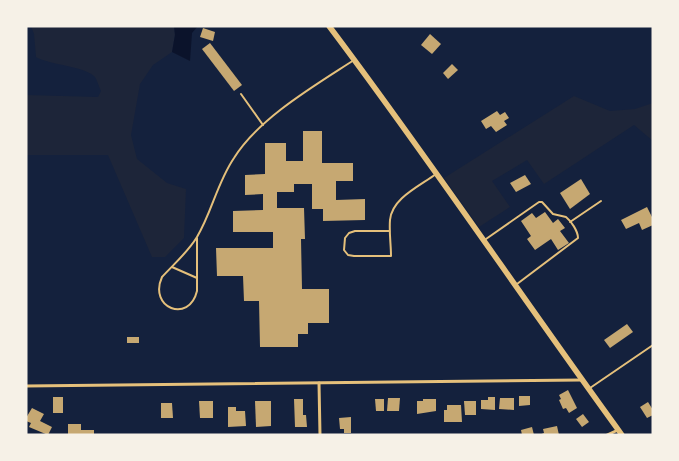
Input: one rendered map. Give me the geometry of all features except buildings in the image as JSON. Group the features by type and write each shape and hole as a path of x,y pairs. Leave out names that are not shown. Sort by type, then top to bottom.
{"main road":[{"path":"329,26 516,285 588,390 620,432"}],"street":[{"path":"26,386 581,380"},
{"path":"319,383 320,435"},
{"path":"607,435 620,432"}],"lane":[{"path":"197,238 197,291 192,302 184,309 178,310 168,307 160,299 158,290 162,277 197,238 230,164 243,145 263,125 303,94 354,60"},
{"path":"241,94 263,125"},
{"path":"390,231 352,232 345,238 344,250 348,255 354,256 391,256 390,231 392,214 398,203 436,174"},
{"path":"570,222 600,201"},
{"path":"484,241 539,202 542,202 553,214 566,216 578,238 516,285"},
{"path":"172,266 197,278"},
{"path":"588,390 653,345"}],"shaded area":[{"path":"31,26 174,26 175,35 172,52 153,65 140,84 131,135 137,159 167,183 186,189 184,238 165,257 152,257 108,155 26,155 26,95 98,97 101,91 95,77 89,73 36,57 34,34"},
{"path":"174,26 198,26 192,33 190,61 172,52 175,35"},
{"path":"574,96 610,111 635,109 653,103 653,141 634,125 544,184 527,160 492,181 510,207 479,227 444,178"}]}
